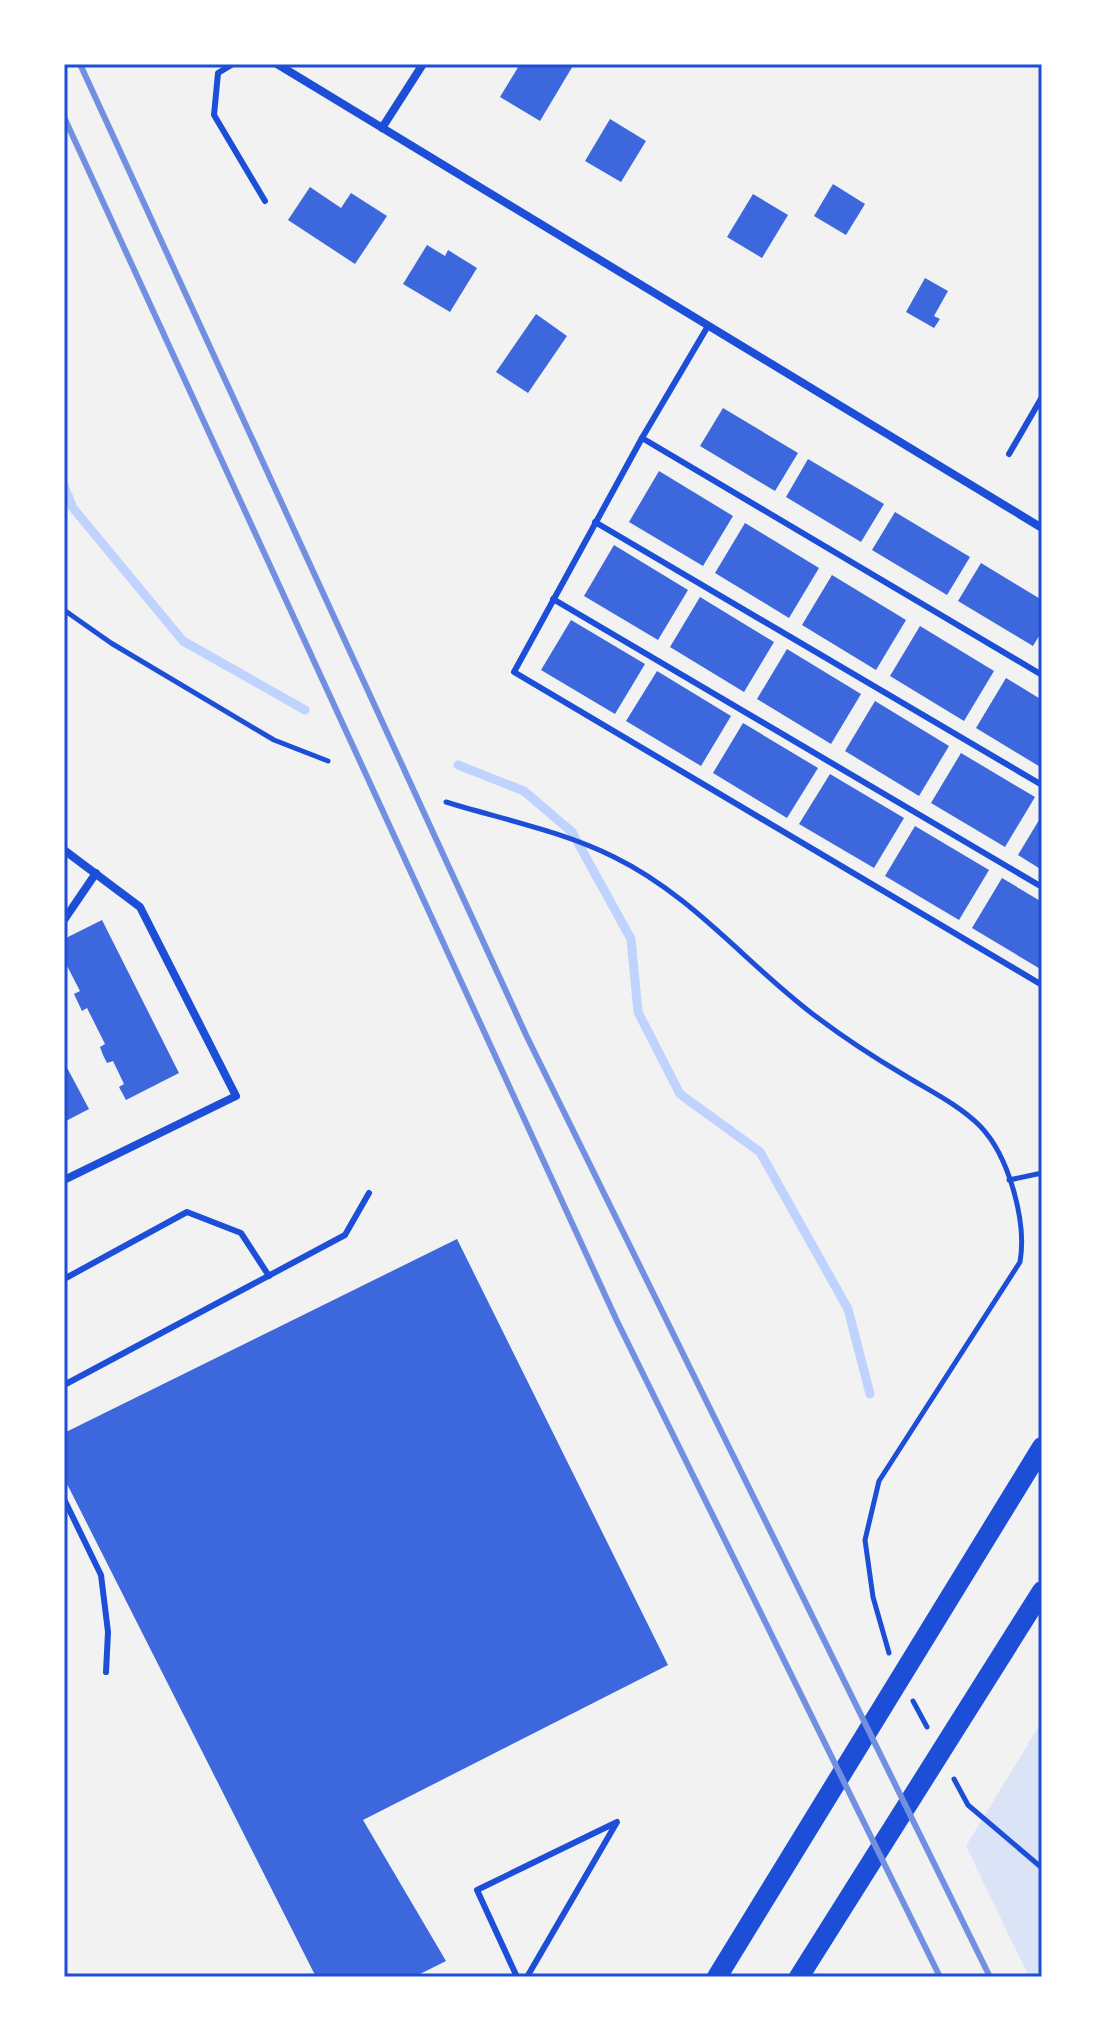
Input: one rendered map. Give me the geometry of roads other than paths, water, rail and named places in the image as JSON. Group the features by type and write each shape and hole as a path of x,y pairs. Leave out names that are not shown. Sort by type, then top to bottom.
{"main road":[{"path":"717,1977 1042,1447"},
{"path":"799,1977 1042,1591"}],"street":[{"path":"277,64 1042,528"},
{"path":"382,128 423,64"},
{"path":"64,850 140,907 236,1096 64,1180"},
{"path":"64,920 96,873"}],"lane":[{"path":"233,64 218,73 214,115 265,201"},
{"path":"708,326 642,438 514,672 1042,985"},
{"path":"1009,454 1042,397"},
{"path":"642,438 1042,675"},
{"path":"595,522 1042,785"},
{"path":"553,599 1042,887"},
{"path":"64,1385 345,1235 369,1193"},
{"path":"64,1279 187,1212 241,1233 269,1276"},
{"path":"64,1499 101,1575 108,1632 106,1672"},
{"path":"517,1977 477,1890 617,1822 527,1977"}],"waterway":[{"path":"64,486 73,508 183,641 305,710"},
{"path":"458,765 524,791 572,832 631,939 638,1012 680,1094 760,1152 848,1309 870,1394"}],"railway":[{"path":"80,64 527,1037 990,1977"},
{"path":"64,117 617,1321 940,1977"}]}
